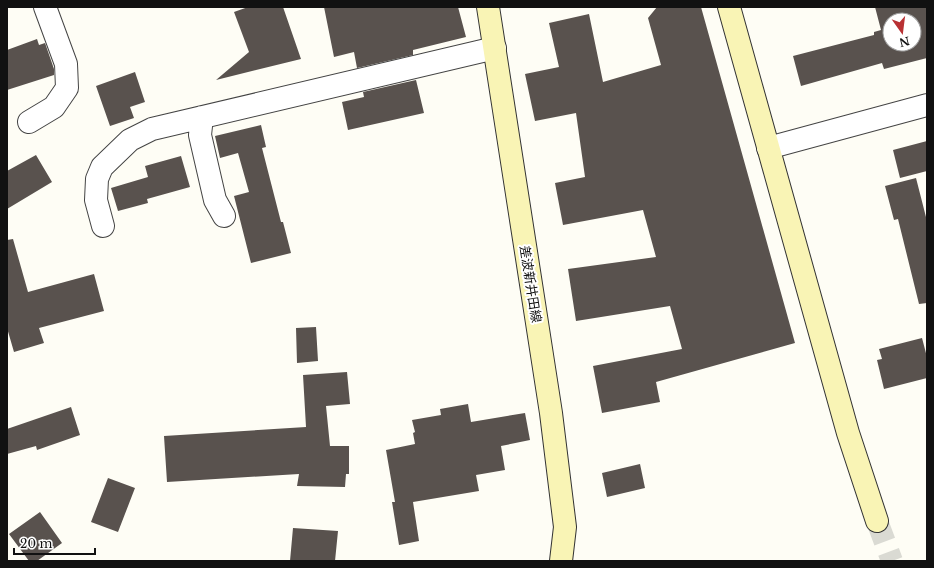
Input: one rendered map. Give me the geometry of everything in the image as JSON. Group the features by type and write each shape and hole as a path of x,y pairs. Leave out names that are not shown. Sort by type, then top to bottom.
{"main road":[{"name":"差波新井田線","path":"488,7 551,413 565,527 561,561"},
{"path":"729,7 848,433 877,521"}],"street":[{"path":"29,122 54,107 67,88 66,64 45,7"},
{"path":"103,226 96,200 97,179 102,167 130,140 152,129 495,48"},
{"path":"768,148 927,105"},
{"path":"202,117 200,135 215,200 224,216"}],"building":[{"path":"248,7 283,7 301,59 216,80 249,52 234,12"},
{"path":"324,7 458,7 466,37 413,50 413,55 357,68 354,52 334,57"},
{"path":"657,7 701,7 795,343 656,382 660,402 602,413 593,366 682,349 670,306 576,321 568,269 656,257 643,210 563,225 555,183 585,177 576,113 535,121 525,74 559,67 549,23 589,14 603,82 661,65 648,18"},
{"path":"875,7 927,7 927,58 884,69 882,63 801,86 793,56 874,35 874,32 881,30"},
{"path":"37,39 39,45 45,43 54,69 54,75 7,90 7,50"},
{"path":"135,72 145,102 130,107 134,118 110,126 96,86"},
{"path":"416,80 424,113 348,130 342,102 364,97 363,92"},
{"path":"261,125 266,147 262,148 281,222 283,222 291,253 251,263 234,196 249,192 238,153 220,158 215,136"},
{"path":"927,141 927,171 900,178 893,150"},
{"path":"36,155 52,182 7,209 7,171"},
{"path":"181,156 190,187 147,199 148,203 118,211 111,188 148,177 145,166"},
{"path":"916,178 927,221 927,303 919,304 898,219 894,220 885,186"},
{"path":"13,239 28,292 94,274 104,311 39,328 44,343 14,352 7,328 7,240"},
{"path":"316,327 318,361 297,363 296,328"},
{"path":"922,338 927,357 927,378 884,389 877,360 882,359 879,349"},
{"path":"347,372 350,404 326,406 330,446 349,446 349,474 346,474 345,487 297,486 299,474 167,482 164,436 306,427 303,375"},
{"path":"468,404 471,422 525,413 530,440 501,446 505,470 476,475 479,491 413,502 419,541 399,545 392,502 395,502 386,450 415,444 413,433 415,432 412,420 441,415 440,409"},
{"path":"71,407 80,435 37,450 36,446 7,454 7,429"},
{"path":"640,464 645,488 607,497 602,473"},
{"path":"108,478 135,488 118,532 91,522"},
{"path":"40,512 62,543 37,561 29,561 9,534"},
{"path":"293,528 338,531 335,561 290,561"}],"tunnel":[{"path":"877,521 892,561"}]}
